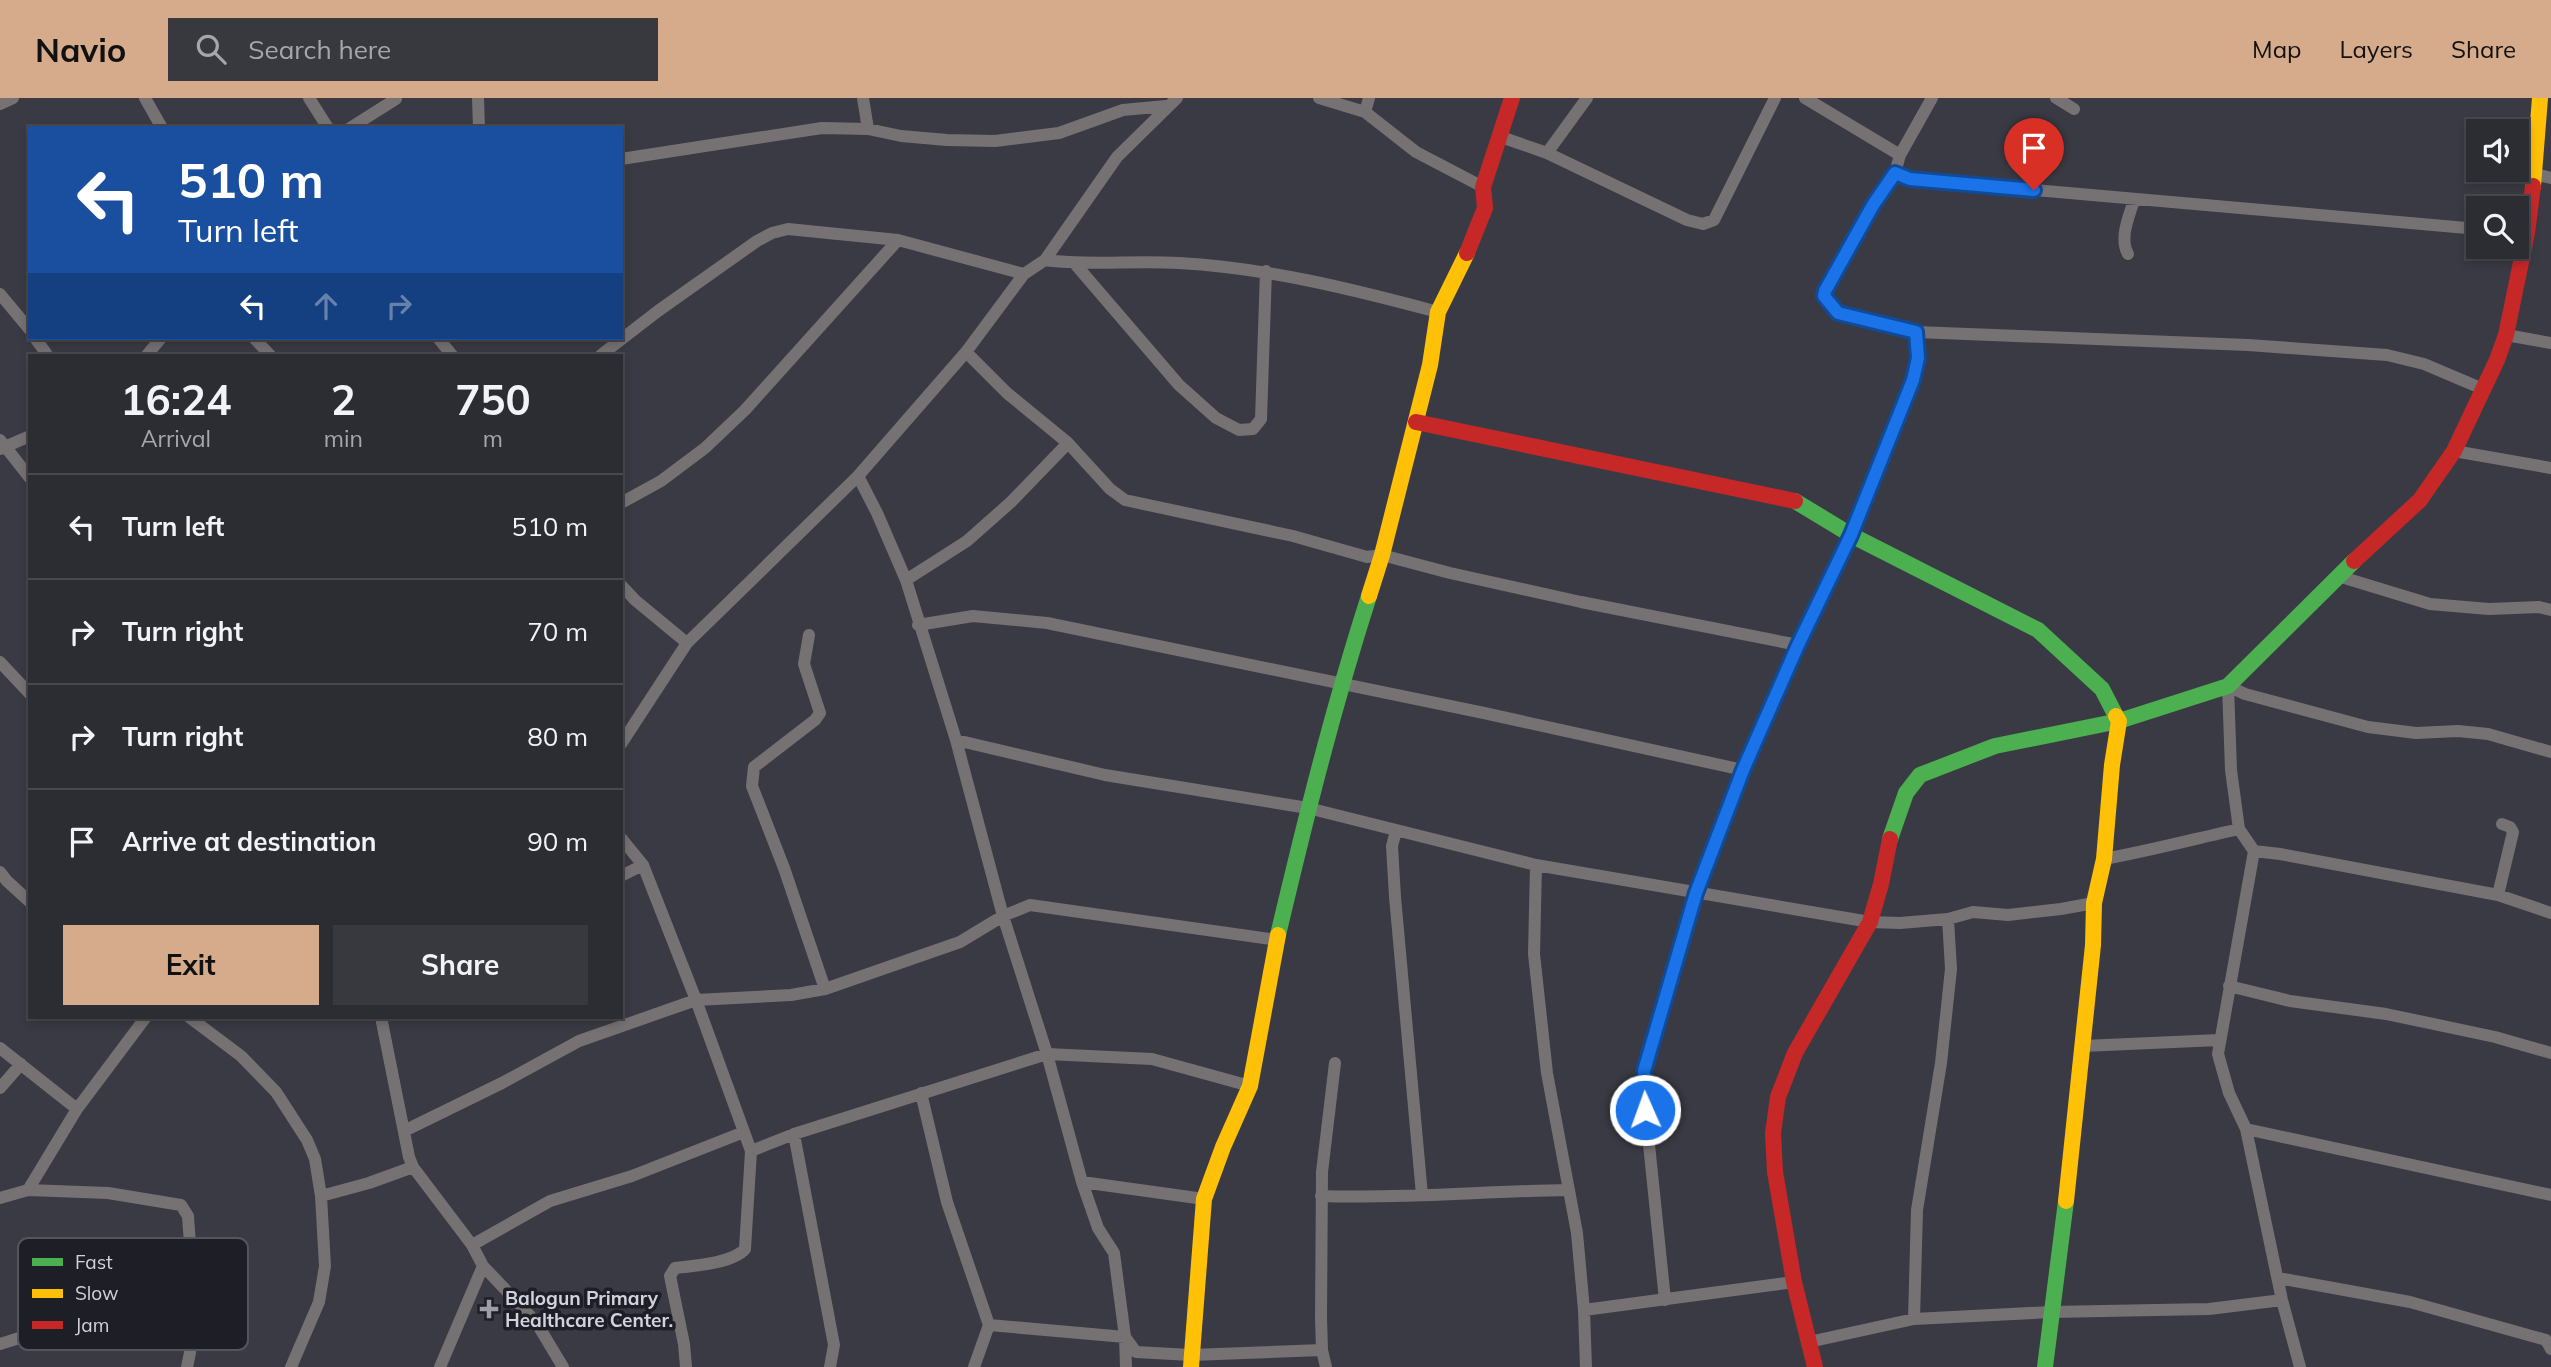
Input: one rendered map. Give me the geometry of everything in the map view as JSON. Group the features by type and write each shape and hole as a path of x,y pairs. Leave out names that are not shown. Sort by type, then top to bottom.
{"street":[{"path":"0,104 13,98"},
{"path":"145,98 161,126"},
{"path":"309,98 327,126"},
{"path":"478,98 479,126"},
{"path":"863,98 868,129"},
{"path":"623,741 687,643 858,476 966,352 1024,274 1045,260 1117,157 1177,98"},
{"path":"1318,98 1365,112 1416,152 1483,187"},
{"path":"1365,112 1369,98"},
{"path":"1191,1361 1204,1199 1250,1086 1278,940 1308,808 1341,684 1382,555 1430,365 1438,312 1485,208 1483,187 1513,98"},
{"path":"1547,153 1587,98"},
{"path":"1501,137 1547,153 1687,220 1703,224 1714,220 1775,98"},
{"path":"1805,98 1899,155"},
{"path":"1932,98 1899,155 1895,173 1873,205 1824,296 1838,313 1916,332 2248,345 2387,355 2424,364 2483,388"},
{"path":"2056,98 2074,109"},
{"path":"2529,201 2535,174 2540,98"},
{"path":"353,126 396,99"},
{"path":"623,159 822,128 868,129 901,136 995,141 1059,133 1122,110 1166,106"},
{"path":"1895,173 1910,179 2466,228"},
{"path":"2535,174 2551,178"},
{"path":"2129,254 2124,246 2124,237 2134,200"},
{"path":"623,334 746,249 772,233 788,229 898,240 1024,274"},
{"path":"623,502 661,481 705,448 745,410 898,240"},
{"path":"1815,1367 1794,1282 1775,1172 1773,1133 1778,1097 1795,1053 1870,922 1891,833 1906,793 1920,775 1995,746 2119,721 2228,686 2338,576 2420,500 2454,451 2506,335 2518,259"},
{"path":"1045,260 1076,265 1178,262 1266,271 1346,287 1438,312"},
{"path":"1076,265 1179,385 1216,418 1239,430 1253,429 1261,419 1266,271"},
{"path":"0,294 28,328"},
{"path":"1665,1300 1643,1086 1644,1071 1696,893 1743,770 1798,645 1851,535 1913,380 1918,358 1916,332"},
{"path":"2506,335 2551,343"},
{"path":"36,340 46,353"},
{"path":"148,354 159,340"},
{"path":"256,340 269,354"},
{"path":"440,340 451,354"},
{"path":"966,352 1007,393 1068,443 1110,489 1125,500 1293,536 1367,557 1382,555 1503,585 1798,645"},
{"path":"1416,422 1800,502 1851,535 2038,629 2102,689 2119,721 2112,765 2104,859 2094,903 2093,945 2070,1170 2045,1367"},
{"path":"28,437 2,446 28,476"},
{"path":"906,580 967,541 1011,502 1068,443"},
{"path":"2454,451 2551,468"},
{"path":"858,476 906,580 956,740 1003,916 1047,1054 1082,1182 1098,1228 1114,1253 1125,1337 1126,1367"},
{"path":"2338,576 2430,604 2489,609 2539,607 2551,610"},
{"path":"623,587 687,643"},
{"path":"918,625 973,616 1047,623 1743,770"},
{"path":"809,635 804,664 820,713 815,720 754,767 752,786 825,989"},
{"path":"0,662 28,692"},
{"path":"2228,686 2245,694 2368,727 2416,733 2458,731 2488,734 2551,752"},
{"path":"2228,686 2231,770 2239,829 2254,851 2218,1054 2229,1093 2246,1129 2281,1300 2300,1367"},
{"path":"956,740 1105,775 1308,808 1536,865 1870,922 1899,923 1948,919 1973,912 2007,915 2094,903"},
{"path":"2498,894 2513,832 2510,827 2502,824"},
{"path":"2104,859 2152,851 2167,845 2239,829"},
{"path":"1396,831 1392,846 1395,897 1422,1195"},
{"path":"623,840 643,865 751,1151 745,1248 736,1256 675,1268 670,1276 686,1367"},
{"path":"2254,851 2280,853 2498,894 2551,913"},
{"path":"623,875 643,865"},
{"path":"1536,865 1534,954 1547,1073 1577,1233 1586,1367"},
{"path":"0,872 28,900"},
{"path":"404,1131 502,1083 579,1041 696,1000 791,995 825,989 960,942 1003,916 1030,905 1278,940"},
{"path":"1914,1319 1917,1210 1941,1063 1951,968 1948,919"},
{"path":"2229,986 2290,1000 2386,1014 2495,1037 2551,1053"},
{"path":"28,1191 77,1109 144,1019"},
{"path":"192,1019 241,1056 276,1092 307,1140 315,1159 321,1196 325,1265 320,1302 291,1367"},
{"path":"381,1019 413,1167 472,1245 483,1265 536,1322 563,1367"},
{"path":"2083,1046 2219,1040"},
{"path":"0,1048 77,1109"},
{"path":"751,1151 794,1134 1047,1054 1152,1059 1250,1086"},
{"path":"1326,1367 1322,1350 1321,1196 1325,1131 1335,1063"},
{"path":"0,1088 21,1065"},
{"path":"921,1093 947,1202 989,1325 974,1367"},
{"path":"2246,1129 2551,1195"},
{"path":"472,1245 550,1201 632,1176 744,1132"},
{"path":"794,1134 834,1345 830,1367"},
{"path":"321,1196 413,1167"},
{"path":"1082,1182 1204,1199"},
{"path":"1321,1196 1369,1198 1569,1190"},
{"path":"0,1198 28,1191 108,1193 181,1205 188,1216 189,1238"},
{"path":"440,1367 483,1265"},
{"path":"2278,1278 2421,1305 2546,1340 2551,1349"},
{"path":"1584,1310 1794,1282"},
{"path":"1809,1342 1914,1319 2051,1312 2209,1309 2281,1300"},
{"path":"989,1325 1125,1337 1136,1352 1191,1361 1322,1350"},
{"path":"0,1344 18,1338"}],"traffic: fast":[{"path":"1795,501 1851,535 2038,630 2102,689 2116,716"},
{"path":"1890,839 1906,793 1920,775 1995,746 2119,721 2228,686 2354,561"},
{"path":"1278,935 1320,765 1369,596"},
{"path":"2045,1367 2066,1201"}],"traffic: slow":[{"path":"2533,186 2540,98"},
{"path":"1369,596 1382,555 1430,365 1438,312 1467,253"},
{"path":"2066,1201 2093,945 2094,903 2104,859 2112,765 2119,721 2116,716"},
{"path":"1191,1367 1204,1199 1250,1086 1278,935"}],"traffic: jam":[{"path":"1467,253 1485,208 1483,187 1512,98"},
{"path":"2354,561 2420,500 2454,451 2506,335 2527,233 2533,186"},
{"path":"1416,422 1795,501"},
{"path":"1815,1367 1794,1282 1775,1172 1773,1133 1778,1097 1795,1053 1870,922 1890,839"}],"place":[{"name":"Balogun Primary Healthcare Center.","path":"489,1309"}],"route":[{"path":"1645,1110 1644,1071 1696,893 1743,770 1798,645 1851,535 1913,380 1918,358 1916,332 1838,313 1824,296 1825,291 1873,205 1895,173 1910,179 2034,190"}]}
